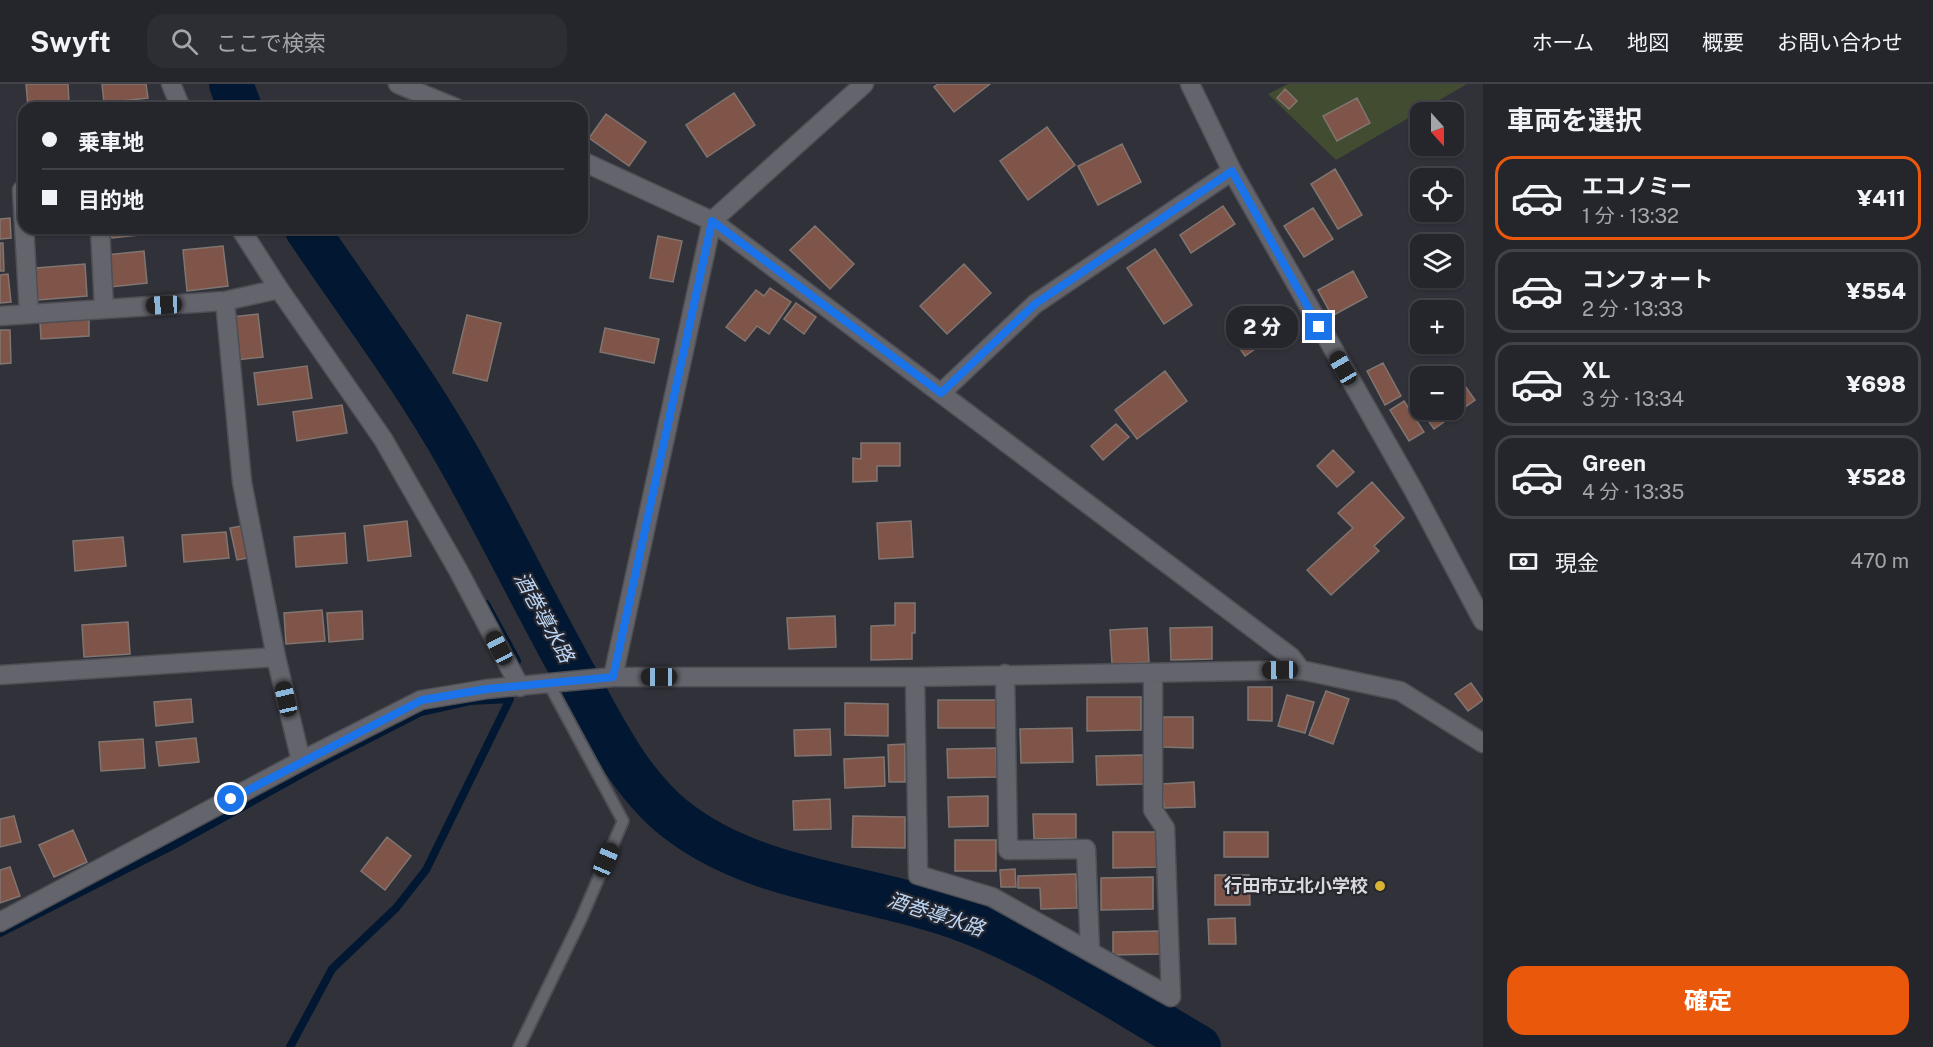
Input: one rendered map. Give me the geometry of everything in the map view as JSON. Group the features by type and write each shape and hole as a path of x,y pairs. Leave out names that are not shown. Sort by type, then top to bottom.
{"street":[{"path":"171,84 178,102"},
{"path":"398,84 442,102"},
{"path":"606,678 712,221 864,84"},
{"path":"1190,84 1232,171 1414,490 1483,621"},
{"path":"588,165 712,221 1291,657 1301,670"},
{"path":"941,393 1035,304 1232,171"},
{"path":"24,234 29,314"},
{"path":"100,234 104,308"},
{"path":"244,234 279,289 383,438 458,570 520,687"},
{"path":"0,316 225,301 279,289"},
{"path":"225,301 242,482 276,657 301,761"},
{"path":"0,675 276,657"},
{"path":"0,922 301,761 422,700 487,689 606,678 915,677 1301,670 1400,691 1483,743"},
{"path":"915,677 918,876 992,897 1171,997 1165,828 1154,810 1153,673"},
{"path":"1005,674 1008,850 1086,849 1090,951"}],"lane":[{"path":"519,1047 581,919 623,821 554,684"}],"green space":[{"path":"1288,84 1467,84 1436,102 1410,102 1410,117 1336,160 1268,94"}],"building":[{"path":"26,84 68,84 69,102 28,102"},
{"path":"102,84 146,84 148,98 104,102"},
{"path":"938,84 990,84 954,112 934,87"},
{"path":"1285,89 1297,101 1289,109 1277,98"},
{"path":"734,93 755,125 707,157 686,125"},
{"path":"1357,98 1370,123 1337,141 1323,116"},
{"path":"606,114 646,142 629,166 589,138"},
{"path":"1047,127 1075,165 1028,200 1000,161"},
{"path":"1122,144 1141,182 1098,205 1078,166"},
{"path":"1335,169 1362,215 1338,229 1311,184"},
{"path":"1223,206 1235,224 1191,253 1180,235"},
{"path":"1313,208 1333,239 1304,257 1284,226"},
{"path":"10,218 11,238 0,239 0,219"},
{"path":"815,226 854,264 830,289 790,250"},
{"path":"112,234 139,234 139,235 112,238"},
{"path":"658,236 682,241 673,282 650,278"},
{"path":"0,243 3,243 4,271 0,271"},
{"path":"223,246 228,286 187,291 183,250"},
{"path":"1155,249 1192,305 1164,324 1127,268"},
{"path":"144,251 147,283 110,287 106,255"},
{"path":"85,264 87,296 38,300 36,268"},
{"path":"964,264 991,293 947,334 920,306"},
{"path":"1353,271 1367,297 1332,316 1318,290"},
{"path":"8,274 11,302 0,303 0,275"},
{"path":"770,288 791,302 769,334 757,326 745,341 726,327 756,290 764,296"},
{"path":"796,303 816,317 804,334 784,319"},
{"path":"1261,311 1277,334 1245,356 1229,333"},
{"path":"258,314 263,357 236,360 232,317"},
{"path":"467,315 501,323 487,381 453,373"},
{"path":"89,320 89,336 41,339 40,322"},
{"path":"605,328 659,339 654,363 600,352"},
{"path":"0,330 10,330 11,363 0,364"},
{"path":"1383,363 1401,396 1385,405 1367,371"},
{"path":"307,366 312,398 258,405 254,373"},
{"path":"1165,371 1187,401 1137,439 1115,410"},
{"path":"1464,384 1475,400 1464,408"},
{"path":"1404,401 1410,410 1410,420 1416,420 1424,432 1409,441 1390,410"},
{"path":"342,405 347,433 297,441 293,412"},
{"path":"1428,420 1447,420 1434,429"},
{"path":"1116,424 1129,437 1103,460 1091,446"},
{"path":"861,443 900,443 900,466 877,466 877,481 853,482 853,458 861,459"},
{"path":"1333,450 1354,472 1337,487 1317,466"},
{"path":"1372,482 1404,518 1374,546 1379,551 1331,595 1307,570 1353,528 1338,513"},
{"path":"407,521 411,556 368,561 364,526"},
{"path":"911,521 913,557 879,559 877,523"},
{"path":"241,526 248,558 237,560 230,528"},
{"path":"226,532 229,558 184,562 182,535"},
{"path":"345,533 347,563 296,567 294,537"},
{"path":"123,537 126,566 75,571 73,541"},
{"path":"895,603 915,603 912,659 871,660 871,626 895,625"},
{"path":"322,610 325,641 286,644 284,613"},
{"path":"362,611 363,639 329,642 327,613"},
{"path":"835,616 836,647 789,649 787,618"},
{"path":"128,622 130,654 84,657 82,625"},
{"path":"1212,627 1212,659 1171,660 1170,628"},
{"path":"1147,628 1149,662 1112,664 1110,630"},
{"path":"1471,683 1483,700 1468,711 1455,694"},
{"path":"1248,687 1272,687 1272,721 1248,720"},
{"path":"1326,691 1349,699 1333,744 1309,735"},
{"path":"1287,695 1314,702 1305,733 1278,726"},
{"path":"1087,697 1141,697 1141,730 1087,731"},
{"path":"191,699 193,722 156,726 154,702"},
{"path":"938,700 997,700 997,728 938,728"},
{"path":"845,703 888,704 888,736 845,735"},
{"path":"1163,717 1193,717 1193,748 1163,747"},
{"path":"1072,728 1073,762 1021,763 1020,729"},
{"path":"830,729 831,755 795,756 794,730"},
{"path":"196,738 199,762 159,766 156,742"},
{"path":"143,739 145,768 101,771 99,742"},
{"path":"905,744 905,782 889,782 888,745"},
{"path":"996,748 997,777 948,778 947,749"},
{"path":"1143,755 1144,784 1097,785 1096,756"},
{"path":"884,757 885,786 845,788 844,759"},
{"path":"1194,782 1195,807 1164,808 1162,784"},
{"path":"988,796 988,826 949,827 948,797"},
{"path":"830,799 831,829 794,830 793,801"},
{"path":"1033,814 1076,814 1076,838 1034,839"},
{"path":"14,816 21,842 0,847 0,819"},
{"path":"853,816 905,817 905,848 852,847"},
{"path":"73,830 87,862 54,877 39,845"},
{"path":"1113,832 1159,832 1159,867 1113,868"},
{"path":"1224,832 1268,832 1268,857 1224,857"},
{"path":"387,837 411,856 385,890 361,871"},
{"path":"955,840 996,840 996,871 955,871"},
{"path":"10,867 20,896 0,903 0,870"},
{"path":"1015,869 1016,887 1001,887 1000,870"},
{"path":"1076,874 1077,908 1041,909 1040,888 1018,888 1018,876"},
{"path":"1215,875 1249,875 1250,905 1215,905"},
{"path":"1153,877 1153,909 1101,910 1101,878"},
{"path":"1235,918 1236,944 1209,944 1208,919"},
{"path":"1160,931 1160,954 1113,955 1113,932"}],"waterway":[{"name":"酒巻導水路","path":"231,84 238,102"},
{"name":"酒巻導水路","path":"310,234 404,369 441,427 609,738 632,773 674,818 705,839 739,856 774,869 920,906 988,930 1080,976 1199,1047"},
{"path":"486,604 517,661"},
{"path":"0,933 174,845 325,761 421,712 470,701 510,699 426,870 396,908 332,969 290,1047"}],"place":[{"name":"行田市立北小学校","path":"1380,886"}],"route":[{"path":"231,799 422,700 487,689 613,677 712,221 941,393 1035,304 1232,171 1319,327"}]}
